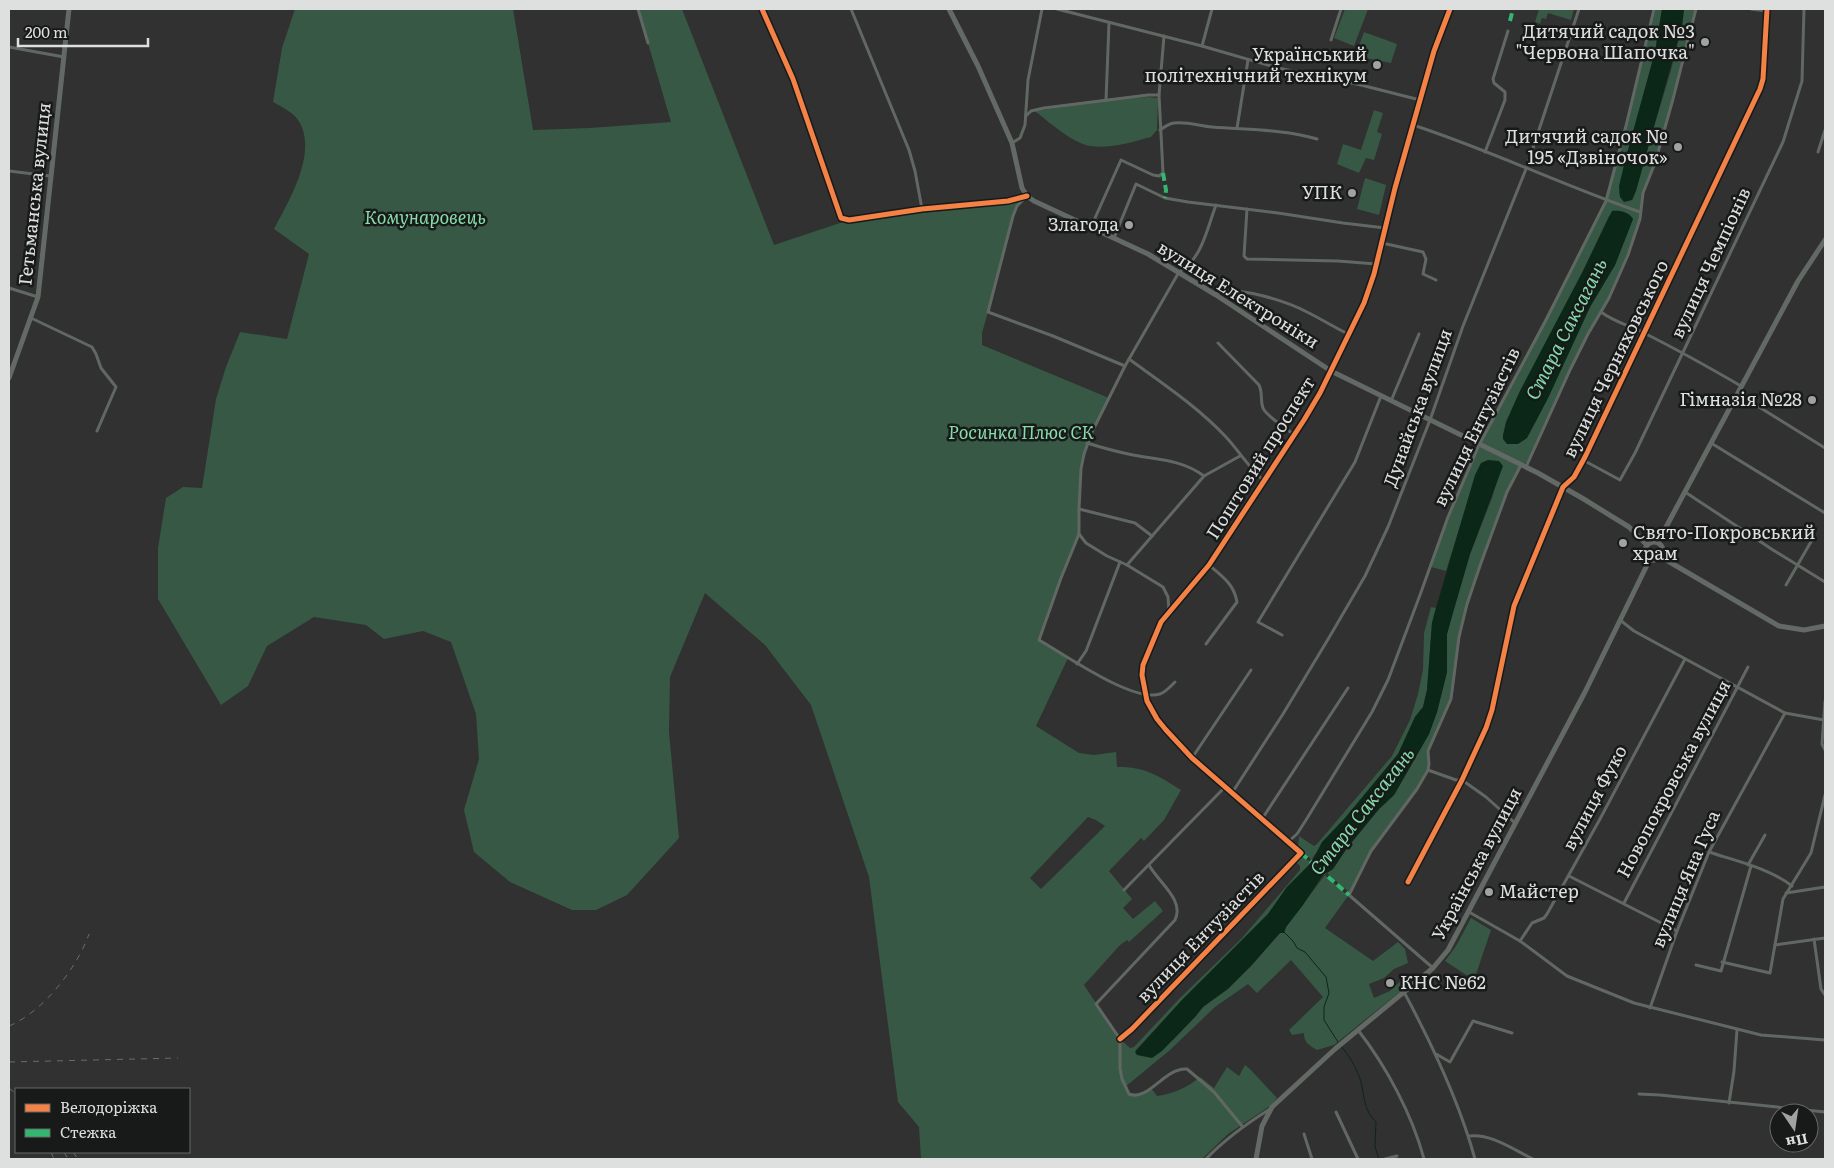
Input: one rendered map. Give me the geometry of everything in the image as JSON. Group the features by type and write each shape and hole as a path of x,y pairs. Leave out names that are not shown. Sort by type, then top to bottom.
{"main road":[{"name":"Гетьманська вулиця","path":"9,378 38,297 69,9"},
{"path":"949,9 978,66 1012,143 1020,183 1027,196"},
{"name":"Поштовий проспект","path":"1331,371 1370,290 1381,242 1434,50 1450,9"},
{"name":"вулиця Електроніки","path":"1027,196 1043,206 1148,254 1216,295 1331,371 1563,487 1629,527 1647,544"},
{"path":"1658,542 1798,281 1825,240"},
{"path":"1658,542 1663,549 1661,557 1656,560 1650,559 1645,552 1647,544 1658,542"},
{"path":"1661,557 1779,626 1804,630 1825,626"},
{"name":"Українська вулиця","path":"1272,1108 1335,1049 1433,968 1448,950 1585,692 1650,559"},
{"path":"1256,1159 1262,1126 1272,1108"}],"street":[{"path":"638,9 648,43"},
{"path":"762,9 793,79 841,218 849,220 922,209 1008,201 1027,196"},
{"path":"851,9 909,150 922,209"},
{"path":"1012,143 1023,133 1027,116 1028,80 1042,9"},
{"path":"1057,9 1202,46 1248,60 1420,100"},
{"path":"1202,46 1212,9"},
{"path":"1331,40 1341,9"},
{"name":"Дунайська вулиця","path":"1232,793 1283,714 1365,576 1388,527 1430,420 1463,326 1526,169 1579,9"},
{"name":"вулиця Ентузіастів","path":"1288,842 1296,834 1327,787 1372,712 1388,680 1448,517 1479,445 1545,322 1606,201 1654,9"},
{"path":"1433,968 1349,895 1371,851 1397,813 1417,789 1428,770 1430,764 1428,752 1451,699 1459,637 1467,604 1481,563 1507,492 1524,466 1555,406 1570,370 1626,260 1636,234 1643,193 1655,163 1696,9"},
{"path":"1751,9 1767,10"},
{"name":"вулиця Чемпіонів","path":"1583,460 1617,479 1622,479 1783,142 1802,81 1804,9"},
{"name":"вулиця Черняховського","path":"1408,882 1462,780 1486,728 1492,710 1516,599 1563,487 1574,477 1583,460 1760,89 1763,79 1767,10"},
{"path":"1106,100 1110,23"},
{"path":"1485,152 1505,100 1505,92 1494,83 1493,79 1508,30"},
{"path":"1091,228 1121,160 1154,175 1159,176 1163,173 1159,95 1164,36"},
{"path":"9,47 64,57"},
{"path":"1237,128 1248,60"},
{"path":"1027,116 1031,112 1044,108 1159,95"},
{"path":"1160,130 1174,123 1304,135 1317,139"},
{"path":"1413,125 1606,201 1640,212"},
{"path":"1818,152 1825,130"},
{"path":"9,171 50,176"},
{"path":"1114,238 1136,184 1169,199 1385,228"},
{"path":"1027,196 1017,206 1013,216 988,312 1053,336 1125,366"},
{"path":"1175,682 1162,693 1153,695 1126,689 1077,664 1039,640 1079,534 1081,469 1088,444 1125,366 1179,272 1188,267 1195,259 1216,205"},
{"path":"1247,209 1243,248 1244,256 1247,259 1377,264"},
{"path":"1381,242 1423,252 1426,259 1423,274 1436,280"},
{"path":"9,288 38,297"},
{"path":"1216,295 1226,292 1238,292 1277,300 1306,312 1349,335"},
{"path":"1601,312 1610,318 1644,332 1741,386"},
{"path":"31,318 92,348 100,368 116,387 97,431"},
{"path":"1391,401 1419,334"},
{"path":"1218,343 1259,385 1262,391 1262,406 1266,412 1293,434"},
{"path":"1129,359 1203,416 1226,437 1240,456 1264,481"},
{"name":"Поштовий проспект","path":"1301,853 1192,758 1157,719 1146,701 1142,675 1143,665 1161,622 1209,565 1320,393 1331,371"},
{"path":"1737,394 1825,448"},
{"path":"1282,635 1258,622 1355,462 1381,396"},
{"path":"1711,443 1825,513"},
{"path":"1088,444 1185,464 1204,476"},
{"path":"1127,565 1204,476 1240,456"},
{"path":"1684,491 1825,582"},
{"path":"1079,509 1135,523 1152,536"},
{"path":"1079,534 1086,543 1096,550 1127,565 1163,587 1168,596 1169,612"},
{"path":"1786,585 1812,540"},
{"path":"1077,664 1086,651 1120,562"},
{"path":"1206,644 1237,602 1236,594 1230,583 1209,565"},
{"path":"1620,620 1634,631 1785,713 1824,720"},
{"name":"вулиця Фуко","path":"1520,941 1533,922 1546,916 1685,659"},
{"name":"Новопокровська вулиця","path":"1624,903 1748,667"},
{"path":"1192,758 1252,670"},
{"path":"1262,819 1348,688"},
{"path":"1825,701 1822,744 1825,750"},
{"name":"вулиця Яна Гуса","path":"1650,1008 1677,931 1709,852 1785,713"},
{"path":"1428,770 1456,780 1462,780 1486,797 1515,823"},
{"path":"1124,890 1225,788"},
{"path":"1722,962 1770,973 1786,893 1812,853 1825,795"},
{"path":"1696,966 1721,971 1749,865 1765,835"},
{"path":"1709,852 1749,865 1785,880 1792,886"},
{"name":"вулиця Ентузіастів","path":"1120,1039 1132,1029 1301,853"},
{"path":"1149,865 1154,875 1175,900 1178,907 1178,915 1096,1004 1120,1039 1122,1079 1129,1094 1133,1096 1141,1094 1174,1071 1181,1068 1187,1069 1214,1092 1242,1126"},
{"path":"1569,876 1677,931"},
{"path":"1786,893 1825,887"},
{"path":"1469,912 1520,941 1567,976 1650,1008 1761,1035 1825,1040"},
{"path":"1775,945 1825,938"},
{"path":"1814,939 1821,989 1825,995"},
{"path":"1404,992 1436,1054 1469,1136 1475,1159"},
{"path":"1436,1054 1450,1062 1473,1021 1512,1033"},
{"path":"1358,1030 1384,1068 1419,1142 1424,1159"},
{"path":"1728,1103 1734,1071 1737,1030"},
{"path":"1639,1094 1825,1112"},
{"name":"Українська вулиця","path":"1206,1159 1219,1145 1242,1126 1272,1108"},
{"path":"1336,1112 1358,1159"},
{"path":"1304,1134 1312,1159"},
{"path":"1469,1136 1482,1136 1493,1139 1533,1159"},
{"path":"1385,1159 1397,1156"}],"green space":[{"path":"295,9 513,9 533,130 671,122 638,9 682,9 774,245 849,220 922,209 1008,201 1027,196 1017,206 982,333 982,345 1109,398 1092,432 1081,469 1079,534 1039,639 1068,658 1036,726 1079,753 1094,755 1116,752 1117,767 1144,770 1181,790 1164,820 1144,841 1141,838 1109,871 1132,899 1123,908 1133,919 1155,901 1163,911 1129,942 1127,940 1120,945 1084,985 1120,1039 1130,1048 1134,1047 1180,998 1242,938 1300,870 1300,866 1295,861 1302,855 1311,863 1287,887 1268,914 1182,1000 1135,1051 1173,1040 1203,1007 1250,967 1280,933 1284,933 1286,927 1325,875 1348,896 1325,928 1373,961 1398,942 1405,949 1408,963 1394,969 1384,978 1369,984 1374,998 1390,991 1402,980 1406,981 1407,986 1334,1045 1317,1050 1309,1045 1304,1033 1292,1035 1289,1030 1323,997 1291,960 1257,993 1248,984 1215,1007 1170,1050 1125,1087 1129,1093 1141,1094 1151,1088 1157,1096 1180,1090 1200,1077 1214,1088 1227,1067 1239,1076 1245,1065 1250,1069 1277,1098 1270,1106 1228,1134 1202,1159 921,1159 919,1127 898,1102 869,877 811,705 765,645 705,593 670,677 669,732 679,838 627,895 596,910 572,910 510,882 474,852 464,810 479,759 476,714 451,642 423,631 384,639 366,625 314,617 267,646 248,686 221,705 158,599 158,548 166,498 183,487 202,488 216,399 240,332 287,339 309,254 274,229 299,178 305,149 304,136 298,119 273,102 282,48","holes":["1088,817 1105,826 1041,889 1030,878"]},
{"path":"1345,9 1368,9 1354,46 1334,38"},
{"path":"1539,9 1574,9 1571,20 1548,13 1546,19 1542,18 1540,24 1535,22"},
{"path":"1654,9 1662,9 1655,52 1625,161 1619,194 1632,200 1671,70 1682,26 1684,9 1696,9 1655,163 1643,193 1640,219 1618,280 1588,334 1529,462 1521,465 1507,492 1481,563 1459,637 1451,699 1428,751 1429,764 1417,789 1371,851 1350,893 1327,873 1333,869 1347,848 1379,809 1394,795 1429,734 1437,712 1447,672 1447,634 1470,554 1492,498 1502,464 1472,487 1446,571 1431,567 1448,517 1479,445 1606,201","holes":["1618,211 1633,219 1615,265 1590,307 1535,423 1519,393 1583,271 1609,216"]},
{"path":"1364,32 1397,44 1391,63 1355,56"},
{"path":"1158,98 1157,130 1151,137 1114,146 1090,146 1076,141 1061,132 1035,111 1108,100"},
{"path":"1374,110 1383,113 1377,132 1382,134 1374,160 1366,158 1359,173 1337,164 1343,144 1361,150"},
{"path":"1365,178 1386,185 1379,215 1357,209"},
{"path":"1431,607 1436,608 1432,623 1427,690 1423,707 1415,717 1398,754 1312,860 1298,848 1299,836 1314,846 1317,844 1392,756 1410,720 1423,670 1424,633"},
{"path":"1471,918 1491,930 1474,980 1445,961 1456,946"}],"water":[{"path":"1662,9 1684,9 1682,26 1636,191 1632,200 1624,202 1620,197 1619,186 1655,52"},
{"name":"Стара Саксагань","path":"1612,211 1624,212 1633,219 1615,265 1590,307 1548,398 1527,438 1518,444 1507,444 1503,439 1506,422 1519,393"},
{"name":"Стара Саксагань","path":"1488,460 1499,461 1503,466 1470,554 1447,634 1447,672 1437,712 1429,734 1394,795 1379,809 1347,848 1333,869 1322,876 1286,927 1284,933 1280,933 1228,989 1203,1007 1162,1051 1152,1058 1137,1055 1135,1052 1182,1000 1268,914 1287,887 1311,863 1322,842 1345,818 1398,754 1415,717 1423,707 1427,690 1432,623 1475,475 1481,463"}],"waterway":[{"path":"1284,932 1297,948 1305,952 1326,977 1329,993 1324,1007 1324,1020 1338,1042"},
{"path":"1341,1046 1356,1070 1367,1108 1376,1122 1375,1147 1379,1159"}],"railway":[{"path":"9,1026 34,1010 57,988 76,961 89,934"},
{"path":"9,1062 178,1058"},
{"path":"9,1088 15,1093"},
{"path":"51,1153 54,1159"},
{"path":"65,1153 68,1159"},
{"path":"74,1153 78,1159"}],"marked path":[{"path":"1510,21 1513,9"},
{"path":"1163,173 1166,190 1165,198"},
{"path":"1301,853 1349,895"}],"cycle path":[{"path":"762,9 793,79 841,218 849,220 922,209 1008,201 1027,196"},
{"path":"1120,1039 1132,1029 1301,853 1192,758 1166,730 1147,701 1142,675 1143,665 1161,622 1209,565 1304,420 1320,393 1364,303 1374,274 1395,188 1434,51 1450,9"},
{"path":"1408,882 1462,780 1486,728 1492,710 1514,606 1563,487 1574,477 1585,457 1760,89 1763,79 1767,9"}],"place":[{"name":"Дитячий садок №3 \"Червона Шапочка\"","path":"1705,42"},
{"name":"Український політехнічний технікум","path":"1377,65"},
{"name":"Дитячий садок № 195 «Дзвіночок»","path":"1678,147"},
{"name":"УПК","path":"1352,193"},
{"name":"Злагода","path":"1129,225"},
{"name":"Гімназія №28","path":"1812,400"},
{"name":"Свято-Покровський храм","path":"1623,543"},
{"name":"Майстер","path":"1489,892"},
{"name":"КНС №62","path":"1390,983"}],"park label":[{"name":"Комунаровець","path":"425,218"},
{"name":"Росинка Плюс СК","path":"1021,433"}]}
